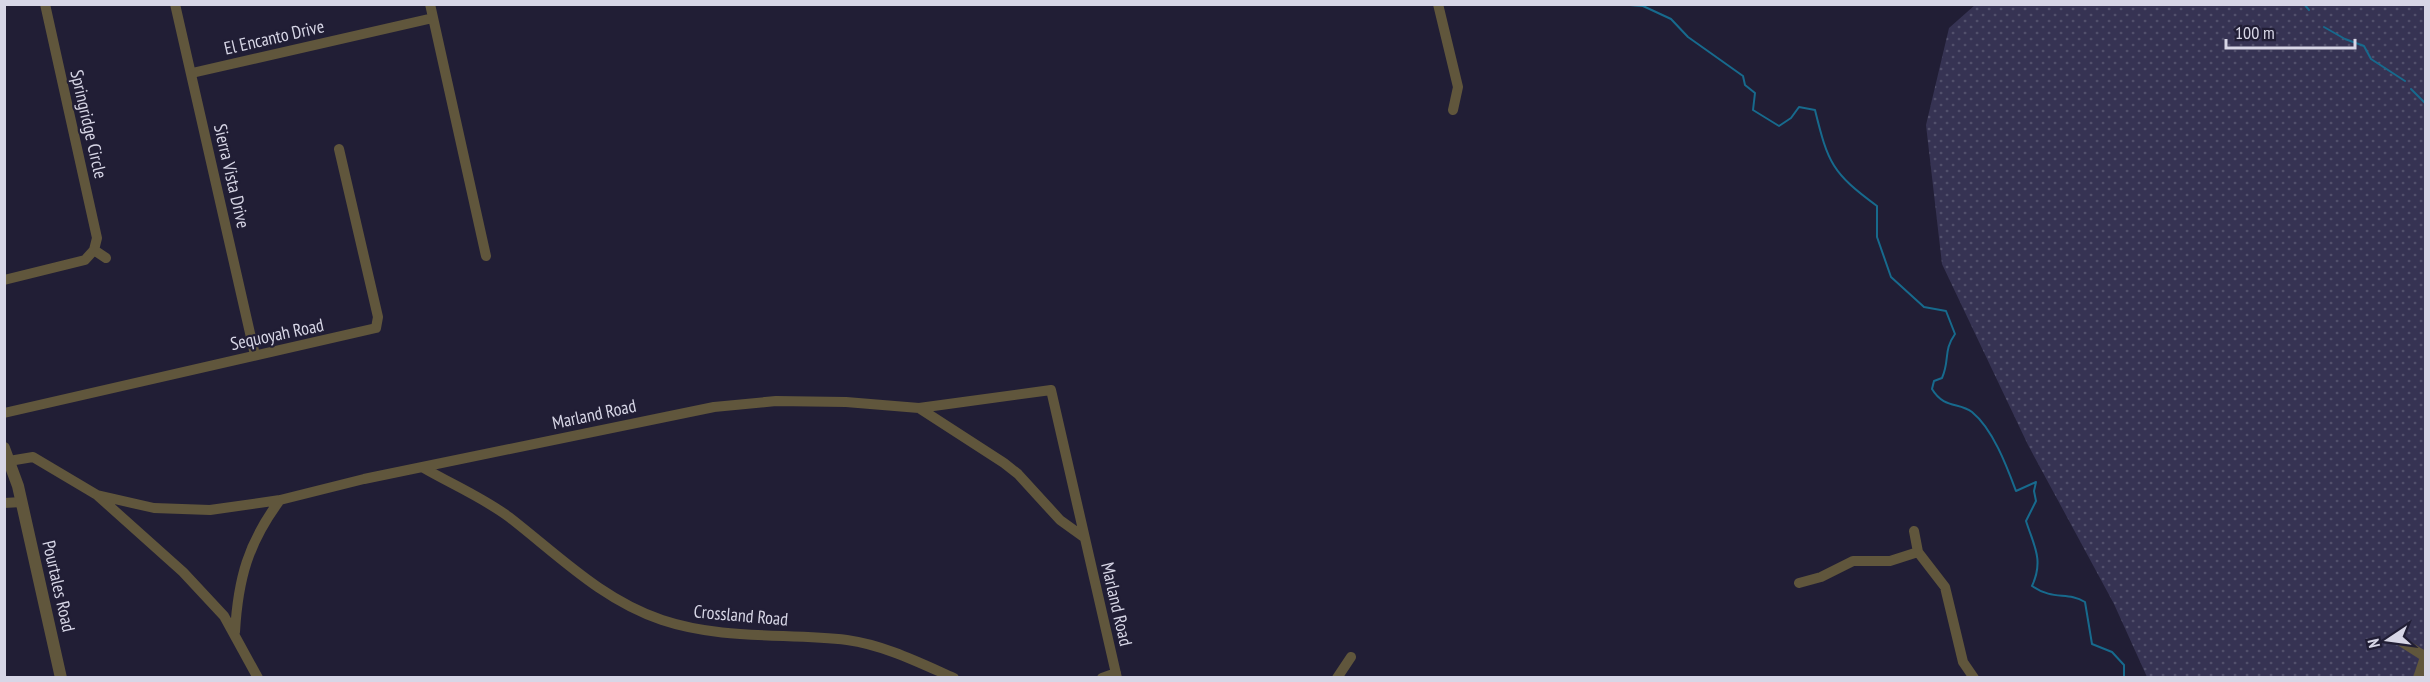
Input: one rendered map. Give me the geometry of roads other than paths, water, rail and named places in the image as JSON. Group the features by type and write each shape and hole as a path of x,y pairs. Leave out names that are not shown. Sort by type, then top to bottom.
{"street":[{"name":"Springridge Circle","path":"45,4 95,222 97,238 94,250"},
{"name":"Sierra Vista Drive","path":"175,4 255,355"},
{"path":"430,4 486,256"},
{"path":"1438,4 1458,87 1453,110"},
{"name":"El Encanto Drive","path":"192,73 433,18"},
{"name":"Sequoyah Road","path":"4,413 372,330 379,323 339,149"},
{"path":"4,280 77,263 85,260 94,250 106,258"},
{"name":"Marland Road","path":"97,495 154,508 210,510 280,500 422,467 714,406 776,401 846,402 919,408 1051,390 1117,675"},
{"path":"919,408 940,425 976,443 1011,469 1060,520 1085,538"},
{"name":"Pourtales Road","path":"4,448 22,502 61,678"},
{"path":"9,462 33,458 97,495 192,581 235,632 258,678"},
{"name":"Crossland Road","path":"422,467 481,498 600,589 637,611 711,633 818,637 866,644 954,678"},
{"path":"235,632 244,565 254,540 280,500"},
{"path":"4,503 22,502"},
{"path":"1914,531 1918,552 1945,587 1963,662 1974,678"},
{"path":"1799,583 1821,577 1853,561 1890,561 1918,552"},
{"path":"2402,642 2425,655 2418,678"},
{"path":"1336,678 1351,657"},
{"path":"1102,678 1117,675"}],"waterway":[{"path":"1617,4 1643,6 1671,19 1688,37 1743,76 1745,85 1755,93 1753,110 1779,126 1791,118 1799,107 1815,110 1828,155 1834,166 1850,185 1877,206 1877,237 1891,277 1924,307 1946,311 1955,334 1949,346 1942,378 1934,381 1932,389 1941,400 1967,409 1980,419 1999,449 2016,491 2036,482 2034,491 2036,501 2026,521 2035,546 2037,561 2036,577 2032,586 2040,591 2085,602 2092,644 2112,652 2124,665 2124,678"},
{"path":"2304,4 2309,10"},
{"path":"2324,27 2345,39 2364,46 2371,59 2405,81"},
{"path":"2411,89 2426,104"}]}
